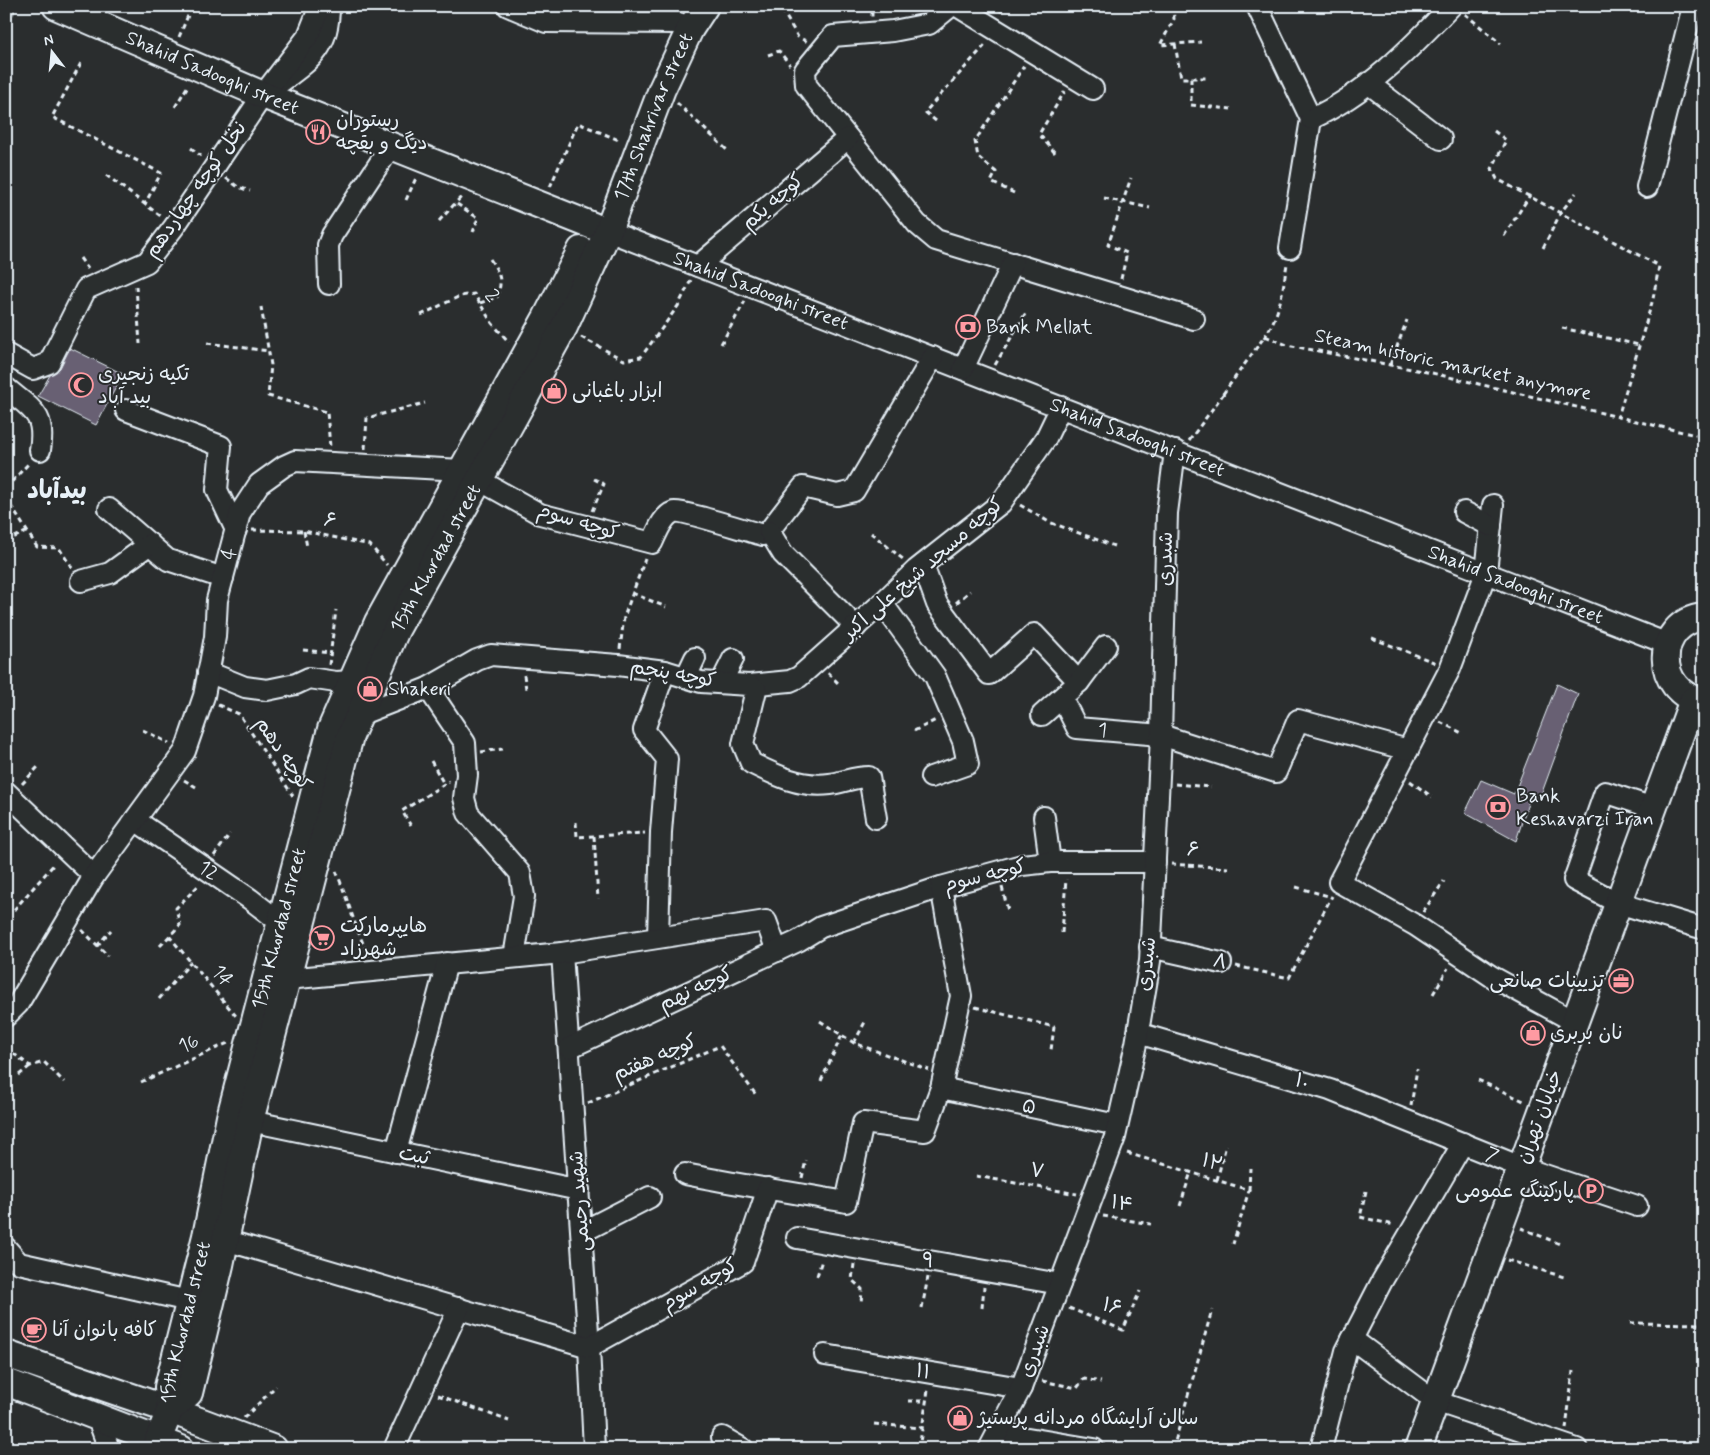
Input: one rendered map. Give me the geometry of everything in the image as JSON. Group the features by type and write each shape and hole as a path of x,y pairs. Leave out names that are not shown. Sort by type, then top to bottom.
{"main road":[{"name":"Shahid Sadooghi street","path":"56,6 85,12 171,54 263,95 600,228"},
{"name":"17th Shahrivar street","path":"600,228 690,29 705,6"},
{"name":"17th Shahrivar street","path":"600,228 627,143 650,84 684,14"},
{"name":"15th Khordad street","path":"170,1410 168,1386 206,1236 230,1117 331,729 339,681 564,327 600,228"},
{"name":"15th Khordad street","path":"170,1410 189,1393 225,1240 250,1121 350,736 396,630 471,475 526,354 600,228"},
{"path":"1699,701 1681,694 1672,683 1667,671 1666,658 1668,644 1675,632 1686,624 1704,617"},
{"name":"خیابان تهران","path":"1418,1449 1653,808 1699,701"},
{"path":"6,1354 170,1410 274,1449"},
{"path":"6,1382 98,1419 169,1444 170,1410"}],"street":[{"name":"نخل کوچه چهاردهم","path":"6,354 33,369 49,363 86,290 147,262 174,227 263,95 308,36 320,6"},
{"path":"263,95 310,61 322,45 329,26 329,6"},
{"path":"508,6 546,22 578,14 684,14"},
{"path":"951,6 929,24 893,31 833,36 805,70 806,85 917,224 936,240 1194,318"},
{"path":"957,6 1093,90"},
{"path":"1257,6 1311,119 1290,248"},
{"path":"1647,187 1693,6"},
{"path":"1311,119 1334,109 1458,9"},
{"path":"1368,82 1441,139"},
{"name":"کوچه یکم","path":"698,266 848,138"},
{"path":"329,284 328,245 332,234 392,146"},
{"name":"Shahid Sadooghi street","path":"600,228 1668,644"},
{"path":"963,369 1013,263"},
{"path":"652,543 660,524 672,513 683,511 720,524 763,535 769,531 802,487 837,495 854,491 933,357"},
{"path":"6,388 38,415 43,432 40,450"},
{"name":"کوچه مسجد شیخ علی اکبر","path":"749,685 790,681 799,677 882,604 919,568 1001,503 1046,438 1061,407"},
{"path":"126,410 222,446 217,490 236,530"},
{"name":"شبدری","path":"993,1441 1023,1383 1111,1148 1138,1033 1150,947 1155,862 1161,735 1167,513 1178,453"},
{"name":"4","path":"6,1016 18,1004 94,876 186,751 202,700 215,637 217,600 240,514 259,484 284,466 295,461 471,475"},
{"name":"کوچه سوم","path":"471,475 540,514 652,543"},
{"path":"1493,505 1486,573 1450,669 1335,889 1415,925 1456,954 1575,1022"},
{"path":"109,509 168,560 224,578"},
{"path":"1464,512 1491,526"},
{"path":"769,531 783,554 856,627"},
{"path":"81,581 110,573 150,544"},
{"path":"919,568 937,604 989,674 1034,634 1079,682"},
{"path":"882,604 935,676 963,741 968,764 931,777"},
{"path":"1042,715 1079,682 1106,646"},
{"name":"کوچه پنجم","path":"359,715 428,688 477,660 491,655 618,664 666,671 701,682 749,685"},
{"path":"686,677 695,658"},
{"path":"721,683 733,659"},
{"path":"658,937 660,832 667,760 644,730 666,671"},
{"path":"208,672 245,688 267,690 296,684 309,678 339,681"},
{"path":"749,685 756,690 743,744 750,763 780,778 814,786 832,784 854,777 869,777 876,818"},
{"path":"428,688 465,743 467,770 464,798 468,813 520,873 524,896 514,957"},
{"name":"1","path":"1062,698 1077,728 1161,735"},
{"path":"1161,735 1276,772 1298,720 1408,750"},
{"path":"6,792 94,876"},
{"path":"1653,808 1605,792 1574,880 1618,903 1704,929"},
{"path":"1044,817 1059,862"},
{"name":"12","path":"135,820 209,870 281,923"},
{"name":"کوچه سوم","path":"821,927 941,887 1022,865 1059,862 1155,862"},
{"path":"685,1174 846,1202 862,1123 925,1131 942,1082 961,996 941,887"},
{"path":"287,979 562,952 766,921 777,951"},
{"name":"کوچه نهم","path":"569,1048 777,951 821,927"},
{"name":"۸","path":"1150,947 1221,962"},
{"name":"شهید رحیمی","path":"562,952 590,1347 594,1449"},
{"path":"396,1152 446,963"},
{"name":"۱۰","path":"1138,1033 1330,1090 1463,1143"},
{"name":"۵","path":"942,1082 1117,1125"},
{"name":"ثبت","path":"250,1121 579,1190"},
{"path":"1321,1449 1346,1351 1382,1280 1463,1143"},
{"name":"7","path":"1463,1143 1521,1167 1637,1206"},
{"name":"کوچه سوم","path":"590,1347 743,1262 768,1188"},
{"path":"582,1232 650,1197"},
{"name":"۹","path":"797,1238 930,1262 1056,1293"},
{"path":"225,1240 590,1347"},
{"path":"6,1248 19,1263 189,1301"},
{"path":"394,1449 459,1308"},
{"path":"1352,1339 1435,1401 1571,1447"},
{"name":"۱۱","path":"826,1355 930,1373 1023,1383"},
{"path":"98,1419 109,1449"},
{"path":"722,1437 743,1449"},
{"path":"993,1441 1094,1449"}],"path":[{"path":"6,32 15,6"},
{"path":"171,54 192,6"},
{"path":"1173,6 1174,19 1160,45 1201,42"},
{"path":"1458,9 1501,44"},
{"path":"782,10 798,37 822,49"},
{"path":"936,121 925,112 998,31"},
{"path":"1175,44 1181,78 1206,78"},
{"path":"1014,193 991,182 996,172 978,157 975,141 1033,53"},
{"path":"81,63 52,117 161,173 145,204"},
{"path":"1055,153 1040,134 1073,77"},
{"path":"1191,78 1191,105 1231,109"},
{"path":"662,89 728,151"},
{"path":"541,205 578,124 627,143"},
{"path":"1494,131 1506,140 1492,169 1497,179 1530,195 1659,266 1653,299 1618,418"},
{"path":"106,175 174,227"},
{"path":"439,221 457,204 474,178"},
{"path":"1117,295 1127,253 1108,245 1131,178"},
{"path":"1543,248 1561,212 1576,194"},
{"path":"1504,236 1530,195"},
{"path":"1104,198 1150,208"},
{"path":"457,204 478,218 473,232"},
{"path":"1178,453 1224,394 1276,318 1281,304 1290,248"},
{"path":"480,303 497,297 501,284 501,275 490,259"},
{"path":"564,327 624,360 641,357 678,306 698,266"},
{"path":"135,268 140,344"},
{"path":"721,344 753,288"},
{"name":"2","path":"421,315 460,296 474,294 492,323 509,342 526,354"},
{"path":"261,307 271,365 268,396 327,412 331,463"},
{"path":"987,378 1026,314"},
{"path":"1390,365 1407,320"},
{"path":"1562,328 1639,346"},
{"name":"Steam historic market anymore","path":"1265,336 1287,345 1390,365 1704,437"},
{"path":"207,343 269,351"},
{"path":"364,465 367,418 425,403"},
{"path":"6,488 40,450"},
{"path":"585,527 604,484 594,480"},
{"path":"1006,497 1049,522 1114,546"},
{"path":"6,498 38,547 58,548 81,581"},
{"name":"۶","path":"236,530 304,531 370,545 401,581"},
{"path":"6,541 28,531"},
{"path":"304,531 306,548"},
{"path":"872,533 919,568"},
{"path":"618,664 624,617 652,543"},
{"path":"632,593 666,607"},
{"path":"336,610 330,653 339,681"},
{"path":"1372,638 1450,669"},
{"path":"303,650 330,653"},
{"name":"کوچه دهم","path":"202,700 239,714 308,817"},
{"path":"914,731 951,713"},
{"path":"1426,715 1464,734"},
{"path":"143,730 186,751"},
{"path":"431,761 444,784"},
{"path":"411,826 402,811 467,770"},
{"path":"1397,772 1432,797"},
{"path":"1159,783 1211,787"},
{"path":"576,822 577,838 660,832"},
{"path":"160,946 180,925 176,908 209,870 230,834"},
{"path":"594,836 598,898"},
{"path":"6,910 12,912 66,851"},
{"path":"1059,862 1062,933"},
{"name":"۶","path":"1155,862 1228,868"},
{"path":"333,865 346,896 356,932 376,969"},
{"path":"999,871 1008,911"},
{"path":"1415,925 1444,881"},
{"path":"1296,888 1335,889"},
{"name":"۸","path":"1221,962 1289,978 1335,889"},
{"path":"69,918 108,956"},
{"path":"97,946 111,930"},
{"name":"14","path":"169,936 251,1036"},
{"path":"1433,994 1456,954"},
{"path":"159,999 191,962"},
{"path":"959,1004 1054,1028 1051,1050"},
{"path":"854,1042 866,1020"},
{"path":"820,1021 854,1042 942,1082"},
{"path":"820,1081 842,1035"},
{"name":"16","path":"141,1082 233,1041 251,1036"},
{"name":"کوچه هفتم","path":"573,1109 720,1046 756,1095"},
{"path":"6,1048 30,1066"},
{"path":"19,1075 30,1066 44,1062 64,1082"},
{"path":"1409,1122 1417,1069"},
{"path":"1478,1080 1542,1110"},
{"path":"1217,1180 1226,1145"},
{"name":"۱۲","path":"1111,1148 1249,1190"},
{"path":"1233,1244 1249,1190 1250,1168"},
{"path":"1180,1206 1191,1172"},
{"name":"۷","path":"976,1176 1089,1204"},
{"path":"1366,1191 1360,1217 1412,1230"},
{"name":"۱۴","path":"1089,1204 1152,1224"},
{"path":"1502,1220 1560,1244"},
{"path":"856,1249 852,1280 862,1289 861,1304"},
{"path":"1489,1254 1564,1277"},
{"path":"922,1308 930,1262"},
{"name":"۱۶","path":"1056,1293 1123,1330 1140,1291"},
{"path":"1173,1449 1212,1310"},
{"path":"1630,1323 1704,1324"},
{"path":"1571,1447 1574,1371"},
{"path":"920,1449 930,1373"},
{"path":"1023,1383 1076,1388 1084,1379 1101,1382"},
{"path":"230,1432 276,1386"},
{"path":"421,1388 509,1421"},
{"path":"908,1401 926,1401"},
{"path":"874,1424 922,1428"}],"building":[{"name":"تکیه زنجیری بید آباد","path":"70,348 123,374 96,425 38,396 50,375 60,368"},
{"path":"1557,684 1578,694 1540,798 1531,794 1516,841 1465,813 1481,780 1514,794"}],"place":[{"name":"رستوران دیگ و بقچه","path":"318,132"},
{"name":"Bank Mellat","path":"968,327"},
{"name":"تکیه زنجیری بید آباد","path":"81,385"},
{"name":"ابزار باغبانی","path":"554,391"},
{"name":"Shakeri","path":"370,689"},
{"name":"Bank Keshavarzi Iran","path":"1498,807"},
{"name":"هایپرمارکت شهرزاد","path":"322,938"},
{"name":"تزیینات صانعی","path":"1621,981"},
{"name":"نان بربری","path":"1533,1033"},
{"name":"پارکینگ عمومی","path":"1591,1191"},
{"name":"کافه بانوان آنا","path":"34,1330"},
{"name":"سالن آرایشگاه مردانه پرستیژ","path":"960,1418"}],"district":[{"name":"بیدآباد","path":"57,491"}]}
